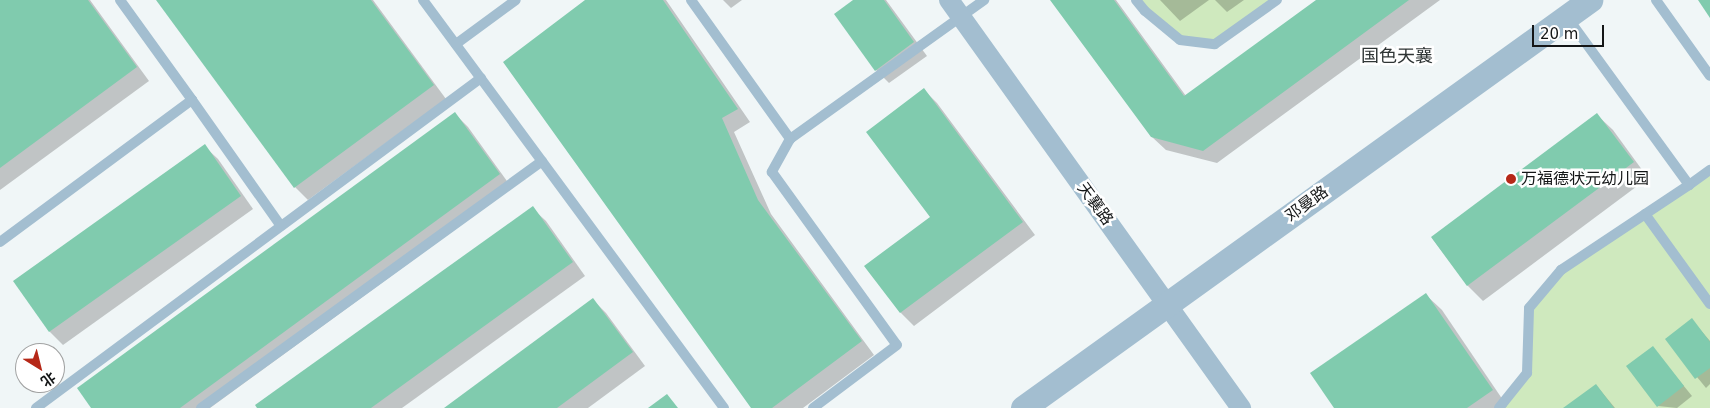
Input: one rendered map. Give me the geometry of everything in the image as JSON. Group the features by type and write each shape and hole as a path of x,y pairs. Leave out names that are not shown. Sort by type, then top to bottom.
{"street":[{"name":"天襄路","path":"948,0 1241,408"},
{"name":"邓曼路","path":"1023,408 1589,0"}],"lane":[{"path":"120,0 281,226"},
{"path":"423,0 724,408"},
{"path":"456,44 516,0"},
{"path":"691,0 790,140"},
{"path":"813,408 897,345 772,172 790,140 984,0"},
{"path":"1136,0 1145,11 1180,40 1216,44 1277,0"},
{"path":"1656,0 1710,76"},
{"path":"1567,17 1689,185"},
{"path":"36,408 481,78"},
{"path":"0,242 192,100"},
{"path":"201,408 542,161"},
{"path":"1499,408 1527,373 1530,308 1561,270 1710,170"},
{"path":"1645,214 1710,304"}],"green space":[{"path":"1136,0 1277,0 1215,44 1180,40"},
{"path":"1710,170 1710,408 1499,408 1527,373 1529,308 1561,270"}],"building":[{"path":"0,0 88,0 137,67 0,168"},
{"path":"156,0 371,0 434,85 294,188"},
{"path":"585,0 663,0 738,109 722,118 758,200 862,341 772,408 751,408 503,62"},
{"path":"853,0 884,0 914,42 875,71 834,14"},
{"path":"1050,0 1114,0 1184,96 1316,0 1409,0 1203,151 1151,137"},
{"path":"1698,0 1710,0 1710,18"},
{"path":"924,88 1023,222 900,313 864,266 930,217 866,132"},
{"path":"455,112 500,174 180,408 91,408 77,388"},
{"path":"1597,113 1634,162 1467,286 1431,237"},
{"path":"205,144 241,196 49,332 13,281"},
{"path":"533,206 573,262 371,408 257,408 255,405"},
{"path":"1426,293 1493,390 1467,408 1334,408 1310,373"},
{"path":"593,298 633,352 557,408 444,408"},
{"path":"1692,318 1710,342 1710,368 1695,379 1665,339"},
{"path":"1653,346 1684,386 1657,407 1626,366"},
{"path":"1596,384 1614,408 1563,408"},
{"path":"667,394 678,408 648,408"}],"place":[{"name":"万福德状元幼儿园","path":"1511,179"}],"district":[{"name":"国色天襄","path":"1397,56"}]}
